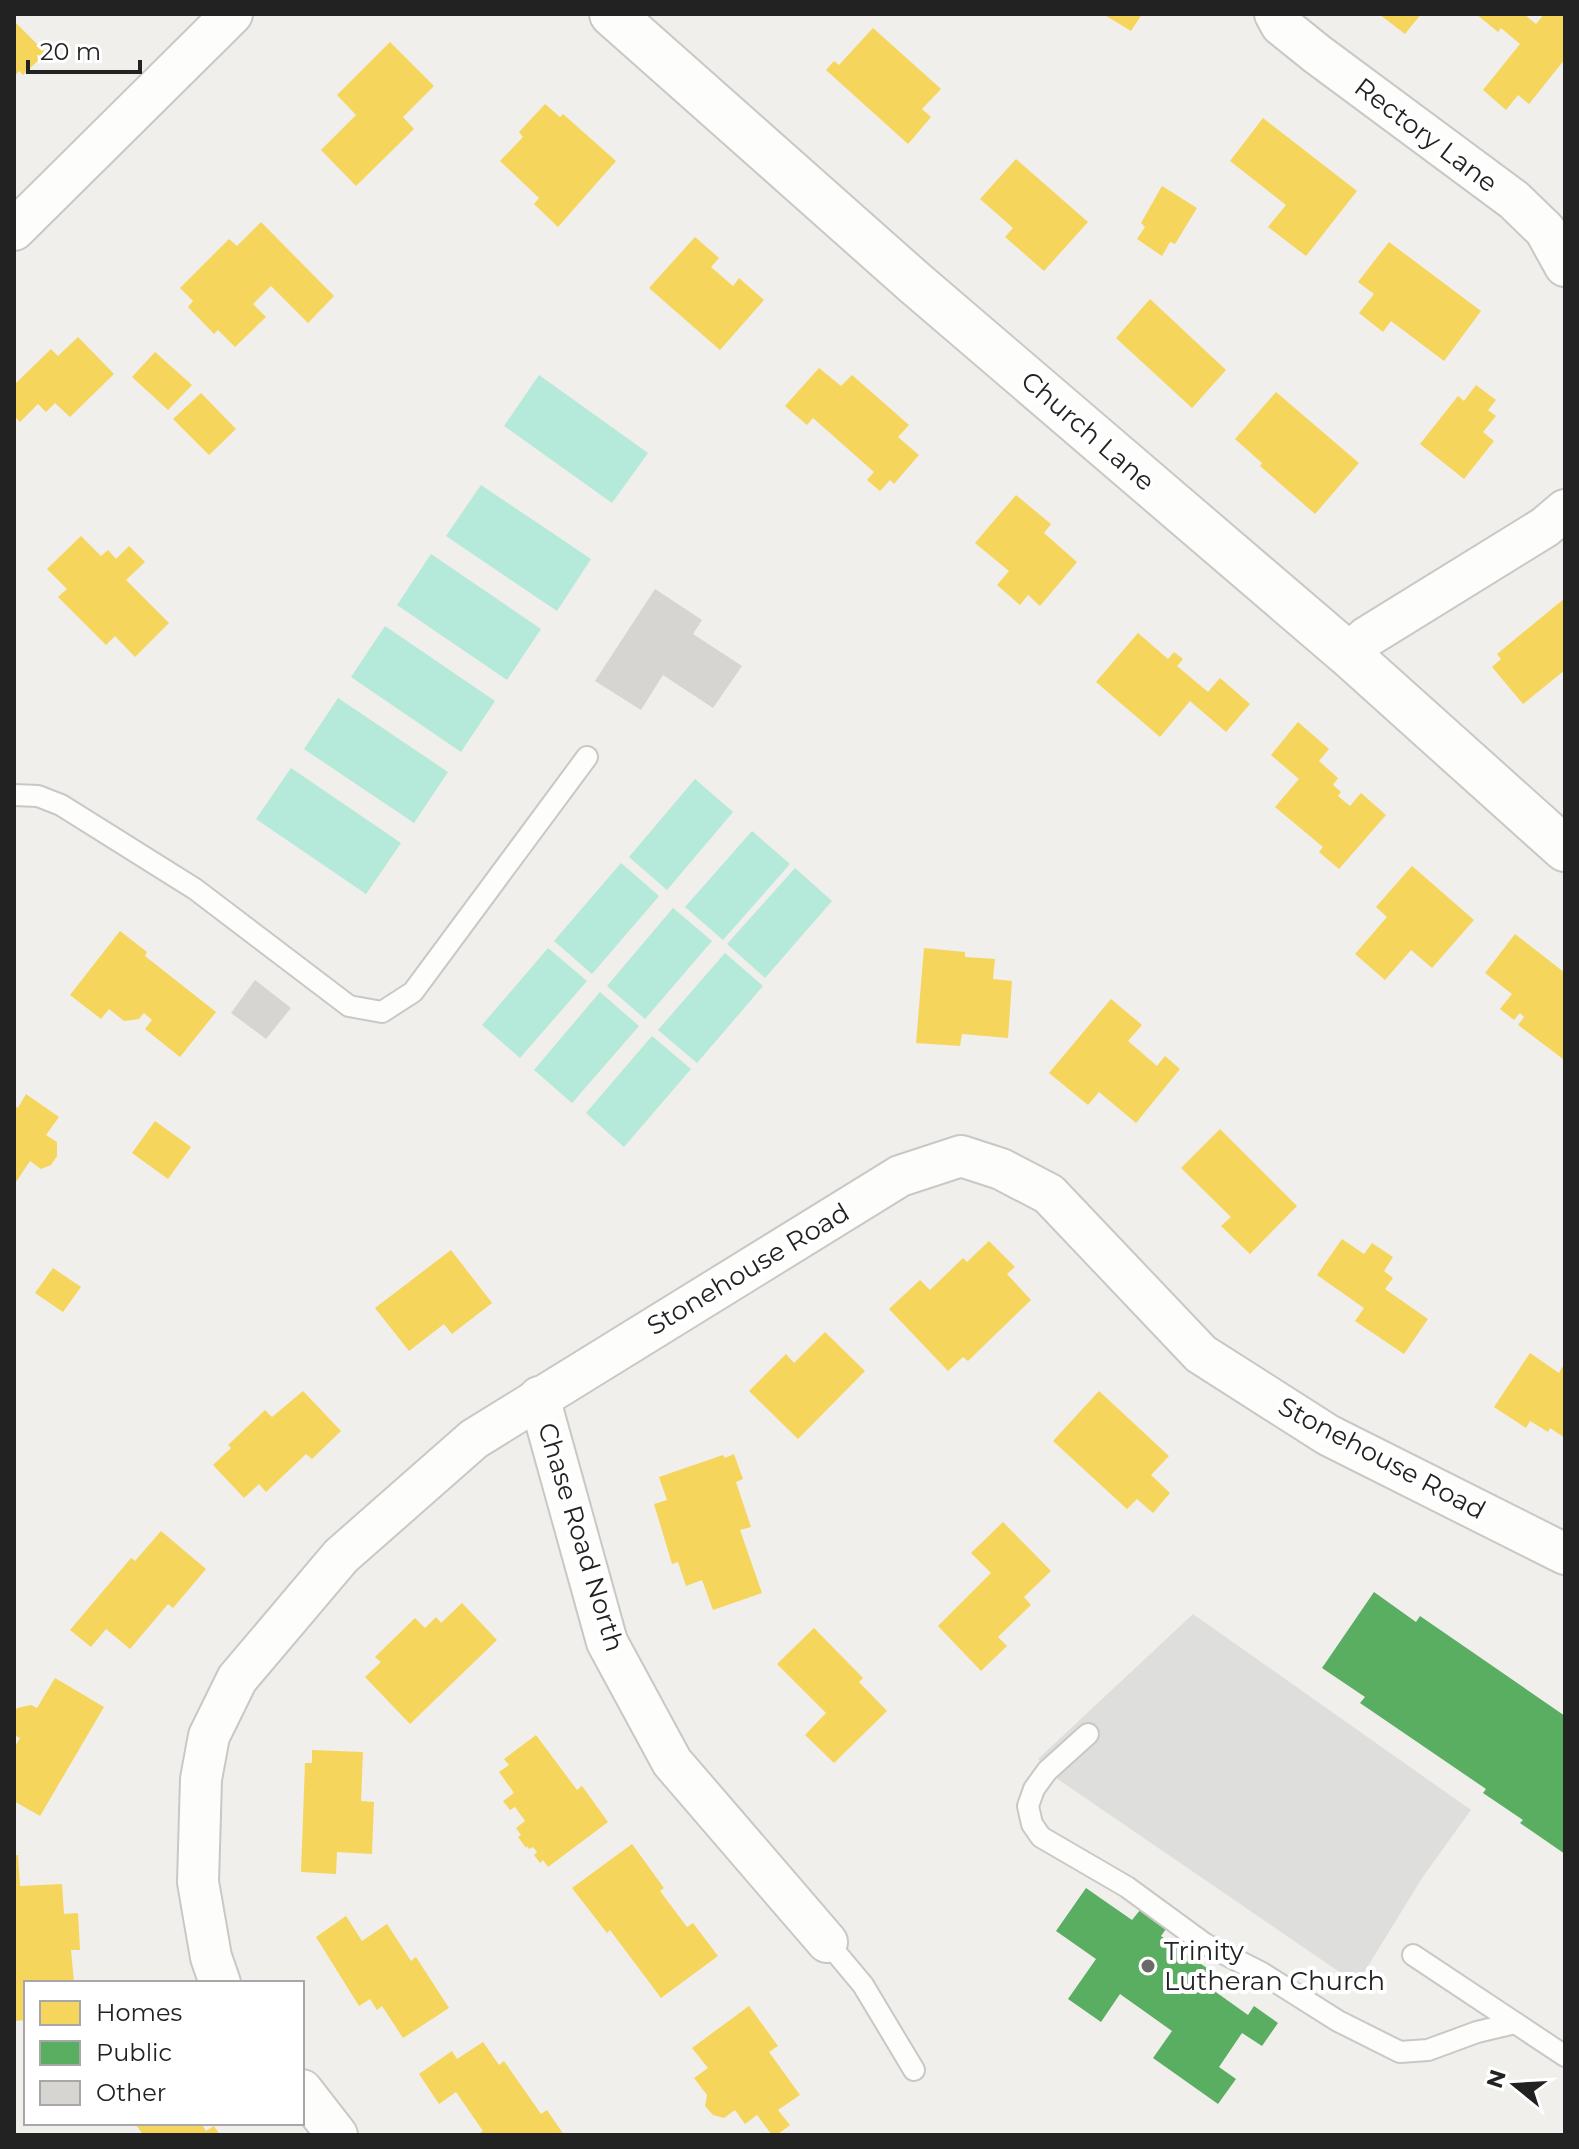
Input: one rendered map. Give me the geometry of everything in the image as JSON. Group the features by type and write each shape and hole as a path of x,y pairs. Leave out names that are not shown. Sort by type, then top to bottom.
{"street":[{"path":"14,230 232,14"},
{"name":"Church Lane","path":"612,14 915,283 1348,654 1565,849"},
{"name":"Rectory Lane","path":"1275,14 1281,25 1317,54 1514,200 1545,230 1565,266"},
{"path":"1348,654 1367,637 1545,527 1565,510"},
{"name":"Stonehouse Road","path":"219,1981 211,1957 198,1882 201,1779 209,1736 237,1679 341,1556 474,1439 539,1397 900,1176 961,1156 1001,1169 1049,1194 1201,1354 1328,1435 1565,1554"},
{"name":"Chase Road North","path":"539,1397 607,1642 672,1762 827,1942"},
{"path":"304,2093 337,2135"}],"lane":[{"path":"14,795 38,796 61,805 195,889 349,1006 382,1012 413,992 587,757"},
{"path":"1088,1734 1047,1771 1034,1789 1028,1806 1032,1824 1041,1837 1127,1887 1205,1944 1262,1973 1338,2021 1400,2052 1428,2050 1477,2032 1515,2023"},
{"path":"827,1942 863,1985 914,2070"},
{"path":"1413,1955 1565,2056"}],"shaded area":[{"path":"1193,1614 1471,1810 1422,1878 1357,1984 1059,1780 1038,1759"}],"green space":[{"path":"539,375 648,453 612,503 504,426"},
{"path":"481,485 591,559 557,611 446,536"},
{"path":"431,554 541,629 507,680 397,605"},
{"path":"385,626 495,701 461,752 351,677"},
{"path":"338,698 448,772 414,823 304,749"},
{"path":"291,768 401,843 366,894 256,819"},
{"path":"695,779 733,812 667,890 629,857"},
{"path":"752,831 790,864 723,940 685,907"},
{"path":"621,863 659,896 592,974 554,941"},
{"path":"795,868 832,901 765,978 727,944"},
{"path":"673,908 712,941 645,1019 607,986"},
{"path":"548,948 587,981 520,1058 482,1025"},
{"path":"725,953 763,986 697,1063 658,1030"},
{"path":"600,992 639,1026 572,1103 534,1070"},
{"path":"652,1036 691,1069 624,1147 586,1113"}],"building: Homes":[{"path":"1103,14 1142,14 1131,31"},
{"path":"1379,14 1421,14 1405,34"},
{"path":"1476,14 1524,14 1536,24 1544,14 1565,14 1565,59 1529,104 1518,95 1506,110 1483,90 1520,44 1501,28 1498,32"},
{"path":"14,21 46,53 23,75 19,71 14,77"},
{"path":"873,28 941,89 922,109 931,117 908,144 826,70 834,61 839,65"},
{"path":"390,42 434,86 403,117 414,129 356,186 321,150 356,115 337,95"},
{"path":"545,104 560,117 563,114 616,161 558,227 534,204 539,198 500,161 523,137 519,132"},
{"path":"1263,118 1357,191 1306,256 1268,227 1286,205 1230,161"},
{"path":"1016,159 1088,222 1044,271 1005,237 1013,228 980,199"},
{"path":"1162,186 1197,208 1175,244 1170,242 1162,256 1137,239 1145,227 1141,223"},
{"path":"261,222 334,296 308,323 271,286 253,304 266,317 235,347 218,330 214,334 188,307 193,301 180,288 229,239 237,246"},
{"path":"695,237 719,258 711,267 733,286 739,278 764,300 720,350 649,288"},
{"path":"1389,242 1481,311 1444,361 1391,321 1383,332 1359,313 1374,294 1358,282"},
{"path":"1150,299 1226,370 1192,408 1116,338"},
{"path":"78,337 114,374 70,417 55,403 46,412 38,404 20,422 14,416 14,385 51,349 58,356"},
{"path":"155,352 192,385 168,410 132,377"},
{"path":"819,368 841,386 852,375 909,425 898,437 919,455 894,484 890,480 880,491 867,480 874,472 813,418 807,425 785,406"},
{"path":"1476,385 1496,400 1488,410 1496,416 1483,432 1494,441 1464,479 1420,444 1458,396 1464,401"},
{"path":"1276,392 1359,463 1315,514 1260,466 1262,463 1235,439"},
{"path":"201,393 236,429 209,455 173,419"},
{"path":"1016,495 1051,524 1044,533 1077,562 1040,606 1028,595 1020,605 997,585 1009,571 975,543"},
{"path":"81,536 101,556 108,550 116,559 129,546 145,562 126,580 169,623 135,657 115,636 106,645 58,597 67,589 47,569"},
{"path":"1565,598 1565,670 1523,704 1492,667 1501,659 1497,654"},
{"path":"1138,633 1168,659 1174,652 1183,659 1177,666 1208,692 1220,678 1250,704 1226,732 1190,701 1160,737 1096,682"},
{"path":"1298,722 1329,749 1319,761 1338,778 1333,785 1341,792 1338,796 1350,806 1361,793 1386,815 1339,869 1319,852 1323,847 1275,807 1299,779 1271,755"},
{"path":"1412,866 1474,920 1432,968 1411,950 1385,980 1355,954 1387,917 1376,907"},
{"path":"120,931 147,952 145,956 216,1012 180,1057 145,1029 152,1020 144,1013 139,1019 124,1021 109,1009 101,1019 70,995"},
{"path":"1515,934 1565,973 1563,1059 1518,1025 1524,1017 1520,1013 1514,1020 1500,1009 1512,994 1485,973"},
{"path":"924,948 965,952 965,957 995,959 993,979 1012,981 1008,1038 962,1034 960,1046 916,1043"},
{"path":"1111,999 1142,1025 1128,1041 1157,1066 1165,1056 1180,1069 1136,1123 1099,1092 1088,1105 1049,1073"},
{"path":"26,1094 59,1117 46,1135 57,1142 57,1156 51,1165 41,1169 30,1161 14,1185 14,1105 18,1108"},
{"path":"155,1121 191,1147 168,1179 132,1153"},
{"path":"1220,1129 1297,1206 1250,1254 1221,1226 1231,1217 1181,1168"},
{"path":"1342,1239 1364,1254 1372,1243 1393,1257 1384,1271 1393,1278 1385,1289 1428,1319 1404,1354 1355,1321 1364,1308 1317,1275"},
{"path":"989,1241 1015,1267 1007,1274 1031,1300 968,1361 963,1357 948,1371 889,1309 920,1280 930,1290 963,1258 967,1262"},
{"path":"451,1250 492,1303 452,1334 444,1324 409,1351 375,1308"},
{"path":"53,1268 81,1287 63,1312 35,1293"},
{"path":"825,1332 865,1371 798,1439 749,1391 786,1354 794,1363"},
{"path":"1530,1353 1559,1373 1562,1367 1565,1369 1565,1438 1550,1428 1548,1432 1530,1421 1526,1428 1494,1407"},
{"path":"303,1391 341,1431 312,1459 306,1454 266,1492 259,1484 244,1498 213,1465 231,1448 228,1445 265,1410 272,1417"},
{"path":"1099,1391 1169,1456 1151,1475 1170,1493 1153,1513 1137,1499 1127,1509 1053,1441"},
{"path":"734,1454 743,1479 736,1482 751,1527 740,1530 762,1593 713,1610 702,1580 686,1586 678,1562 672,1564 654,1504 667,1500 659,1477"},
{"path":"1003,1522 1051,1571 1024,1597 1031,1605 998,1637 1007,1646 981,1671 938,1626 991,1573 971,1553"},
{"path":"161,1531 206,1569 173,1608 168,1604 130,1649 106,1629 91,1647 70,1630 131,1558 135,1561"},
{"path":"462,1603 497,1640 410,1724 365,1677 381,1662 375,1657 415,1618 425,1628 436,1617 441,1623"},
{"path":"814,1628 863,1678 859,1682 887,1711 834,1763 805,1735 826,1713 777,1664"},
{"path":"55,1678 104,1707 40,1816 14,1801 14,1748 20,1738 14,1735 14,1714 17,1708 31,1705 37,1708"},
{"path":"536,1735 577,1790 582,1786 608,1822 548,1867 534,1855 537,1852 533,1847 526,1848 518,1837 521,1835 516,1828 525,1821 515,1807 510,1810 503,1801 514,1793 499,1772 509,1765 504,1759"},
{"path":"312,1750 363,1752 361,1801 374,1802 372,1854 337,1852 336,1874 301,1872 305,1763 312,1763"},
{"path":"632,1844 664,1888 660,1891 687,1927 693,1923 718,1956 661,1998 610,1930 607,1933 572,1888"},
{"path":"14,1855 18,1855 20,1886 62,1884 64,1914 78,1913 80,1950 71,1950 74,1981 24,1981 24,2020 14,2021"},
{"path":"346,1916 362,1941 387,1924 411,1961 416,1957 449,2008 403,2038 382,2006 377,2010 370,1999 359,2006 316,1937"},
{"path":"749,2006 778,2046 769,2052 800,2095 778,2110 790,2125 777,2135 772,2135 757,2115 745,2124 735,2110 724,2118 713,2115 705,2106 707,2095 694,2078 708,2068 692,2048"},
{"path":"483,2042 499,2065 504,2061 541,2114 547,2110 564,2135 477,2135 483,2131 456,2092 439,2104 419,2074 452,2051 457,2059"},
{"path":"136,2125 202,2125 206,2131 214,2126 220,2135 143,2135"}],"building: Public":[{"path":"1374,1592 1416,1622 1420,1616 1565,1716 1565,1854 1483,1793 1486,1789 1360,1703 1365,1697 1322,1668"},
{"path":"1086,1888 1132,1920 1140,1910 1166,1929 1161,1936 1214,1973 1206,1985 1248,2015 1254,2006 1278,2023 1262,2046 1242,2033 1219,2067 1236,2079 1218,2104 1153,2058 1172,2031 1120,1994 1101,2022 1068,1999 1096,1959 1056,1931"}],"building: Other":[{"path":"655,589 702,620 693,634 742,666 713,708 663,675 641,710 595,681"},
{"path":"255,980 291,1008 266,1039 231,1013"}],"place":[{"name":"Trinity Lutheran Church","path":"1148,1966"}]}
